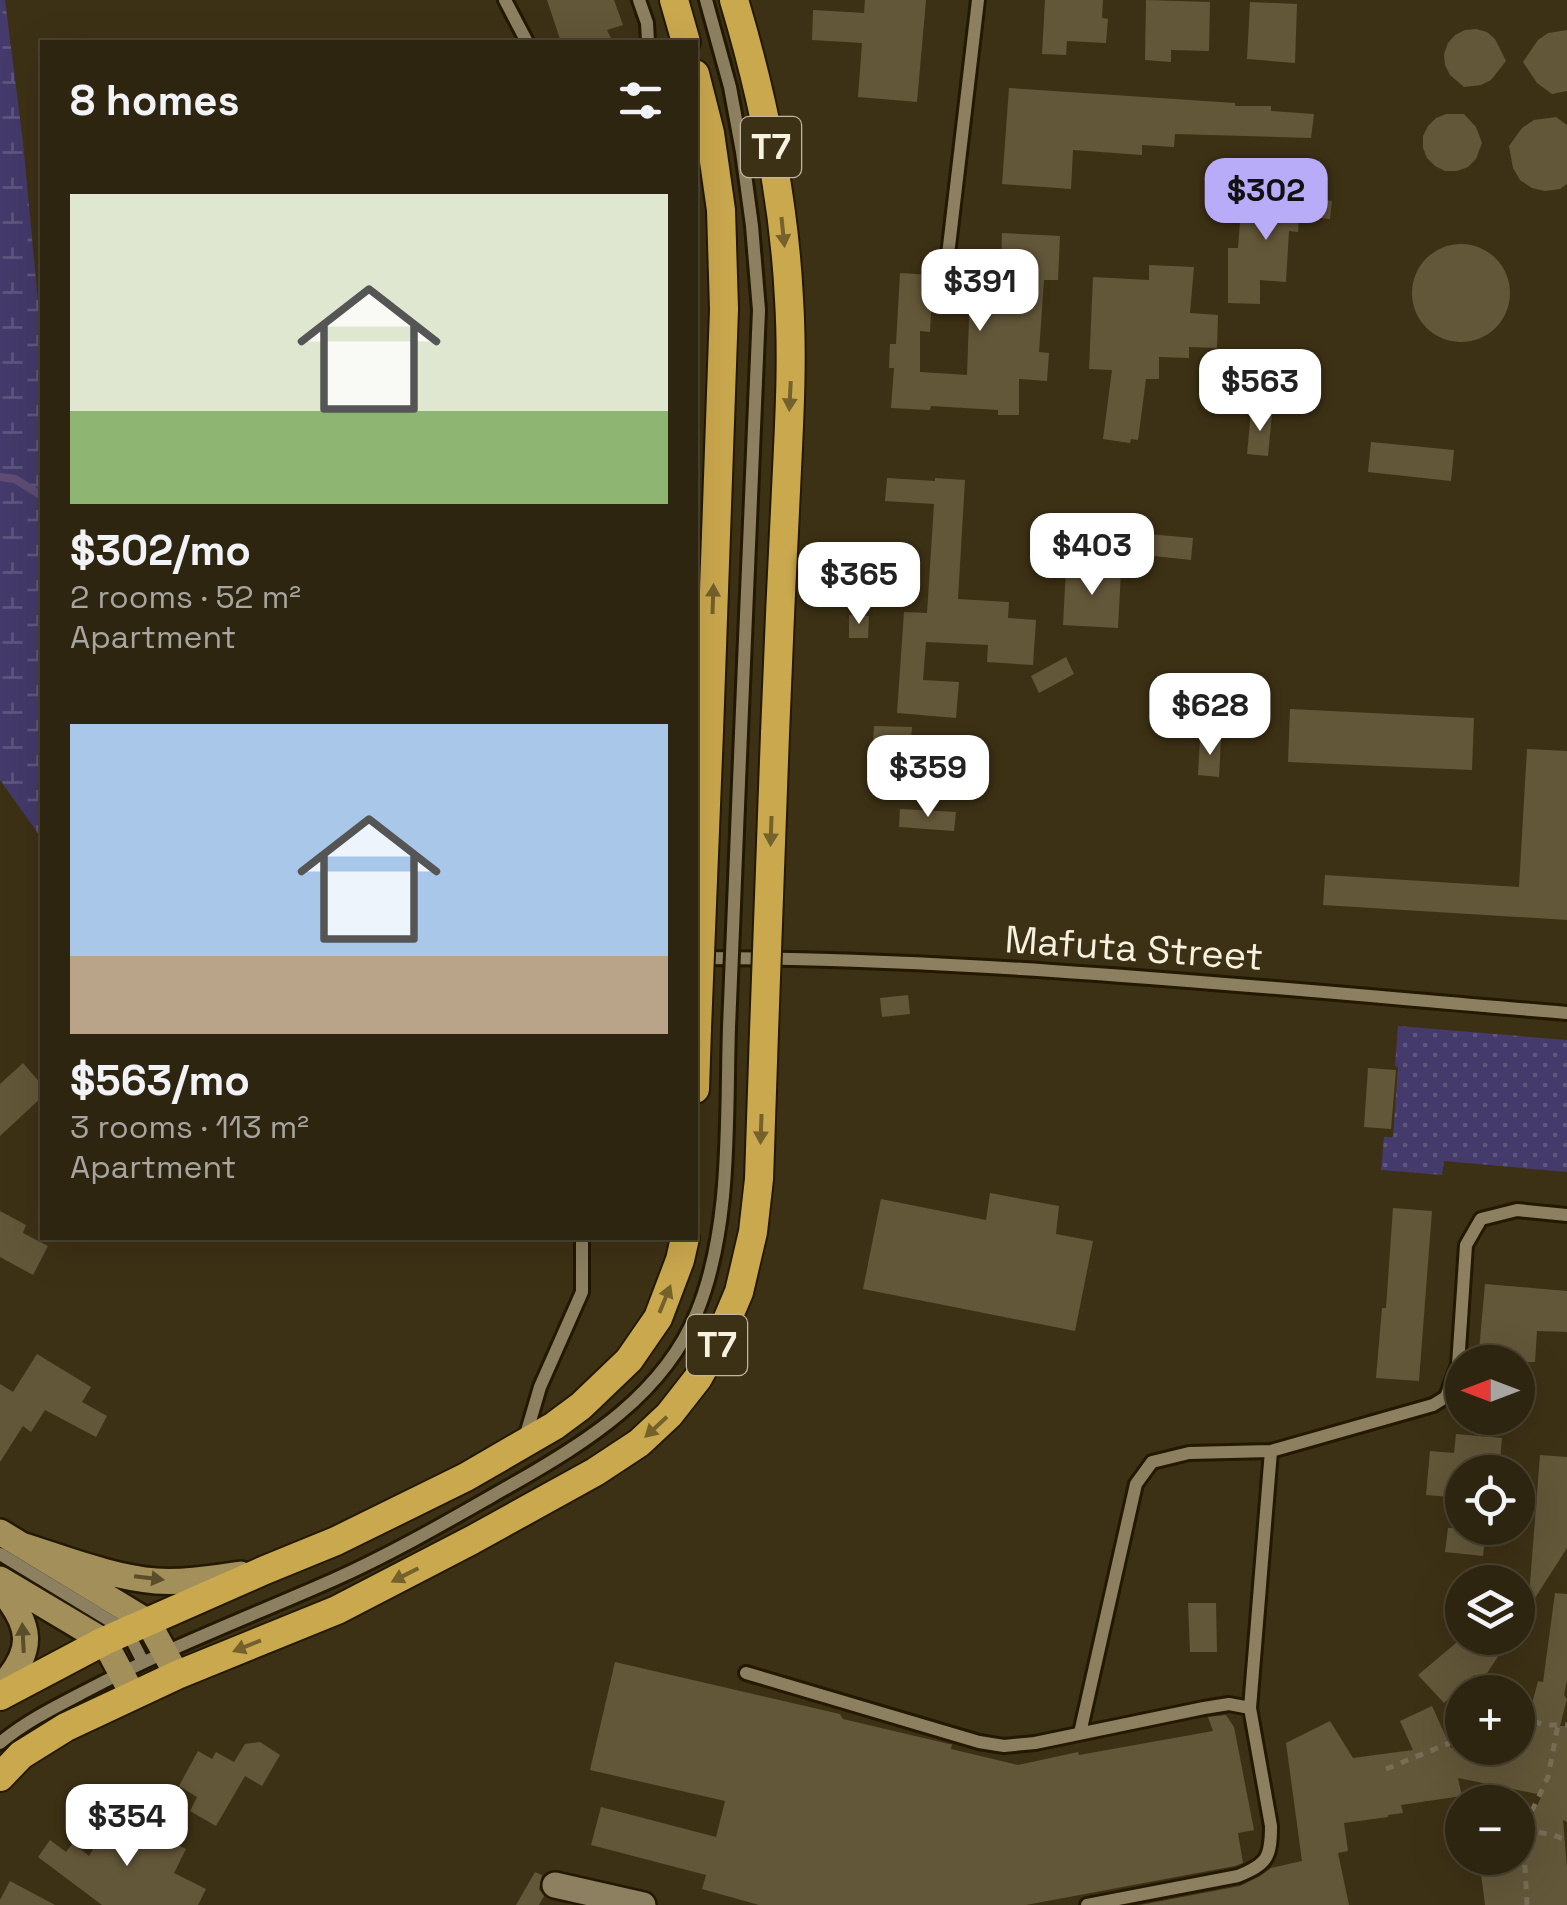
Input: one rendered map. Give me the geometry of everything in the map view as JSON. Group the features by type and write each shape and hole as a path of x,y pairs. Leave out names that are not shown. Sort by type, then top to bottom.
{"highway":[{"path":"674,0 685,40"},
{"name":"T7","path":"0,1777 21,1755 148,1671 337,1610 594,1472 640,1444 669,1415 698,1378 717,1344 738,1292 753,1232 759,1179 791,372 789,298 771,151 734,0"},
{"name":"T7","path":"698,86 710,132 721,210 724,309 698,1003"},
{"path":"0,1696 127,1631 336,1542 466,1477 581,1406 629,1360 658,1318 685,1240"}],"main road":[{"path":"7,1544 155,1581 208,1579 264,1570"},
{"path":"7,1544 127,1631 148,1671"},
{"path":"0,1580 127,1631 148,1671"},
{"path":"0,1588 16,1607 26,1630 24,1654 14,1674 0,1688"}],"street":[{"path":"556,1886 643,1905"}],"lane":[{"path":"505,0 527,40"},
{"path":"639,0 648,23 648,40"},
{"path":"674,0 674,40"},
{"path":"0,1742 45,1713 148,1671 337,1578 568,1453 649,1388 677,1351 697,1313 712,1266 723,1191 759,310 742,152 730,87 706,0"},
{"path":"948,255 978,0"},
{"name":"Mafuta Street","path":"698,958 804,958 1010,968 1567,1012"},
{"path":"1080,1733 1136,1484 1152,1462 1189,1453 1271,1451 1420,1410 1446,1397 1458,1365 1466,1246 1481,1219 1517,1210 1567,1215"},
{"path":"522,1445 540,1386 582,1292 582,1240"},
{"path":"1087,1905 1238,1876 1268,1858 1271,1826 1250,1708 1271,1451"},
{"path":"746,1673 1004,1746 1035,1744 1229,1704 1250,1708"}],"path":[{"path":"1535,1721 1567,1725"},
{"path":"1535,1805 1548,1777 1558,1725"},
{"path":"1386,1769 1445,1745"},
{"path":"1535,1832 1567,1841"},
{"path":"1525,1875 1526,1905"}],"green space":[{"path":"0,0 5,0 40,323 40,836 0,780"},
{"path":"1398,1026 1567,1040 1567,1172 1444,1161 1442,1175 1381,1170 1384,1137 1393,1137"}],"building":[{"path":"547,0 614,0 623,25 607,30 612,40 560,40"},
{"path":"865,0 926,0 917,102 858,97 862,43 812,40 813,10 864,13"},
{"path":"1045,0 1103,0 1102,18 1108,19 1106,43 1067,41 1066,55 1042,54"},
{"path":"1146,0 1210,2 1209,51 1171,50 1171,62 1145,60"},
{"path":"1250,2 1297,4 1295,63 1247,59"},
{"path":"1476,29 1495,39 1506,61 1491,80 1464,87 1450,75 1444,54 1455,35"},
{"path":"1567,30 1567,91 1552,94 1537,83 1523,62 1538,40 1548,33"},
{"path":"1009,88 1271,106 1271,111 1314,114 1311,138 1175,134 1174,147 1142,145 1142,155 1073,150 1071,189 1002,184"},
{"path":"1446,114 1464,114 1476,127 1482,143 1476,159 1457,171 1435,166 1423,148 1428,126"},
{"path":"1556,117 1567,125 1567,184 1545,191 1532,188 1520,180 1513,168 1509,146 1522,128 1534,120"},
{"path":"1242,196 1332,201 1330,219 1299,216 1298,232 1289,231 1286,282 1260,280 1260,304 1228,303 1228,248 1238,248"},
{"path":"1002,233 1060,236 1058,280 1044,280 1039,352 1049,353 1047,381 1019,379 1019,415 931,406 930,410 891,408 894,368 889,368 890,344 896,344 900,273 933,275 930,332 920,331 920,372 967,375 970,291 1000,292"},
{"path":"1461,244 1480,247 1496,258 1507,274 1507,312 1496,328 1480,339 1461,342 1442,339 1426,328 1415,312 1412,293 1415,274 1426,258 1442,247"},
{"path":"1149,265 1194,267 1190,313 1218,315 1217,348 1189,347 1189,358 1159,357 1159,379 1146,379 1138,440 1131,439 1130,443 1103,439 1112,370 1089,369 1093,277 1149,280"},
{"path":"1251,412 1272,414 1268,456 1247,454"},
{"path":"1371,442 1454,450 1451,481 1368,472"},
{"path":"887,478 965,480 958,599 1009,602 1008,618 1036,620 1033,665 987,662 988,645 926,642 923,680 959,682 956,718 897,713 904,612 927,613 934,504 885,501"},
{"path":"1137,533 1193,538 1191,560 1135,554"},
{"path":"1066,568 1121,572 1118,628 1063,625"},
{"path":"849,615 869,616 868,638 849,638"},
{"path":"1066,657 1074,674 1039,693 1031,676"},
{"path":"1290,709 1474,718 1472,770 1288,762"},
{"path":"874,726 912,727 907,793 870,791"},
{"path":"1200,739 1221,740 1219,777 1198,775"},
{"path":"1527,749 1567,751 1567,920 1323,905 1325,875 1519,887"},
{"path":"900,809 956,812 954,831 899,827"},
{"path":"908,995 910,1014 882,1017 880,998"},
{"path":"23,1063 40,1083 40,1099 0,1136 0,1084"},
{"path":"1368,1068 1396,1070 1391,1129 1364,1127"},
{"path":"990,1193 1059,1206 1056,1234 1093,1241 1075,1331 863,1289 881,1199 986,1220"},
{"path":"1393,1208 1432,1211 1419,1381 1376,1378"},
{"path":"0,1211 26,1225 23,1233 48,1246 33,1275 0,1257"},
{"path":"1485,1284 1567,1291 1567,1332 1537,1331 1535,1362 1535,1345 1480,1345"},
{"path":"37,1354 91,1387 82,1402 107,1416 96,1437 45,1410 31,1432 23,1426 0,1462 0,1384 13,1392"},
{"path":"1456,1435 1502,1438 1501,1455 1445,1455 1445,1497 1426,1495 1430,1451 1454,1453"},
{"path":"1540,1455 1567,1457 1567,1548 1535,1598 1535,1565 1531,1565"},
{"path":"1446,1545 1484,1545 1483,1556 1445,1552"},
{"path":"1555,1593 1567,1594 1567,1699 1560,1726 1567,1726 1567,1822 1563,1820 1567,1905 1485,1905 1481,1875 1535,1875 1535,1810 1542,1795 1535,1794 1535,1785 1493,1785 1458,1778 1460,1785 1445,1785 1445,1799 1401,1805 1403,1813 1388,1817 1344,1823 1348,1851 1338,1853 1349,1905 1140,1905 1240,1886 1271,1868 1302,1861 1286,1743 1330,1721 1353,1758 1413,1750 1400,1721 1432,1706 1445,1735 1445,1765 1535,1765 1535,1692 1538,1681 1543,1682"},
{"path":"1188,1603 1216,1603 1217,1652 1190,1652"},
{"path":"1445,1652 1499,1655 1486,1675 1445,1675 1444,1703 1418,1675"},
{"path":"615,1662 840,1714 843,1719 952,1744 951,1749 1018,1765 1213,1731 1208,1717 1226,1715 1234,1727 1254,1830 1238,1833 1243,1863 1235,1866 1026,1905 759,1905 702,1889 706,1875 591,1845 601,1807 716,1837 725,1801 590,1770"},
{"path":"260,1742 280,1755 262,1786 245,1776 216,1826 190,1811 197,1797 179,1786 198,1751 212,1759 216,1752 234,1762 245,1744"},
{"path":"120,1816 186,1849 174,1873 206,1889 198,1905 102,1905 38,1857 50,1840 66,1852 73,1843 89,1856 98,1841 104,1845"},
{"path":"535,1872 542,1875 539,1889 544,1896 539,1905 516,1905"},
{"path":"10,1881 55,1905 0,1905"}],"waterway":[{"path":"0,477 15,479 40,495"}]}
